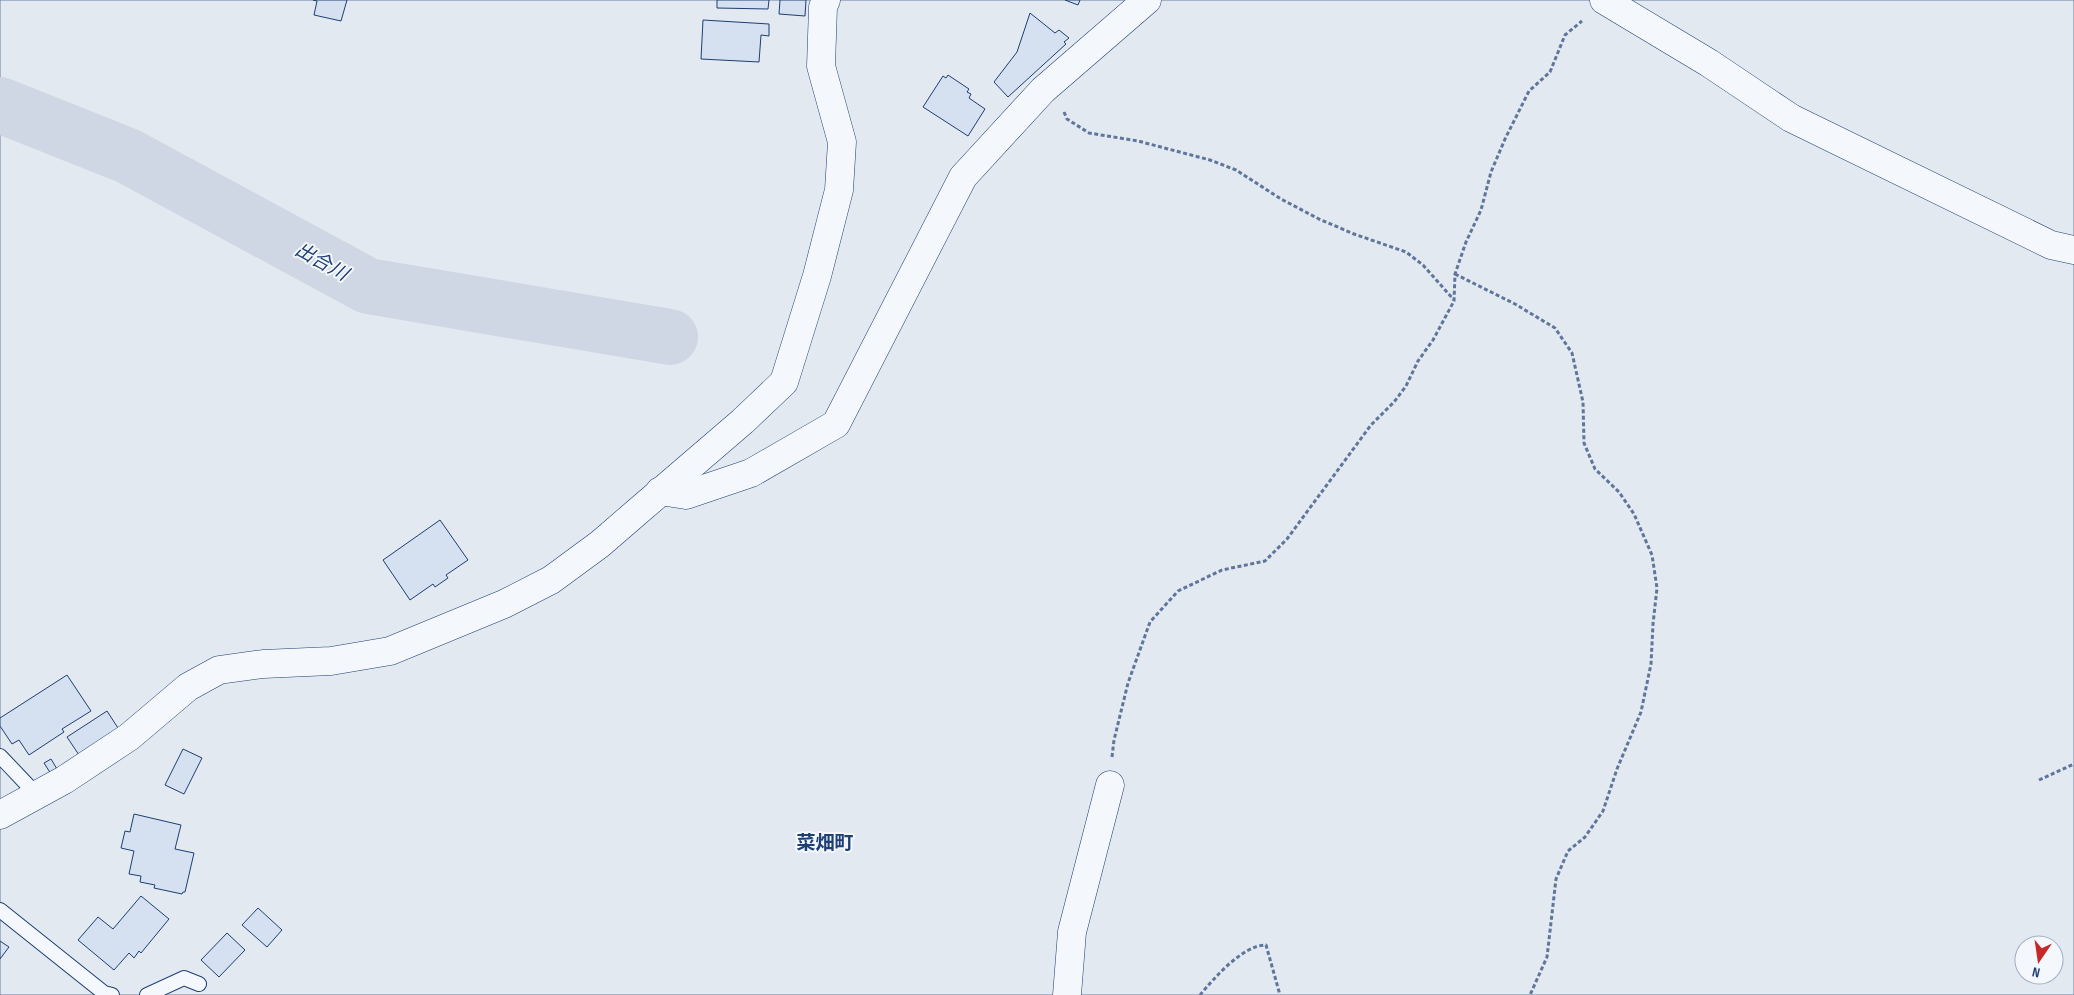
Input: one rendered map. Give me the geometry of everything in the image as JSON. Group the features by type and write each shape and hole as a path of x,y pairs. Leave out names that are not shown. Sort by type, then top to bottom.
{"street":[{"path":"0,815 64,780 129,737 188,687 220,670 263,664 331,661 390,651 504,604 551,580 600,544 743,421 784,382 816,276 839,190 842,142 821,66 823,7 826,0"},
{"path":"660,491 686,496 752,473 836,424 963,177 1051,84 1147,0"},
{"path":"1605,0 1709,63 1791,118 2052,245 2074,250"},
{"path":"1067,995 1072,932 1110,785"}],"lane":[{"path":"0,756 37,794"},
{"path":"0,910 104,994 112,995"},
{"path":"147,995 184,978 199,984"}],"path":[{"path":"1110,785 1114,740 1128,683 1150,622 1178,591 1222,570 1265,561 1287,539 1370,425 1394,402 1406,386 1418,361 1433,340 1454,301 1455,274 1466,242 1481,210 1491,172 1529,92 1550,72 1565,35 1605,0"},
{"path":"1051,84 1067,119 1089,133 1138,141 1210,160 1236,170 1281,199 1319,219 1354,234 1406,252 1423,265 1454,301"},
{"path":"1455,274 1515,304 1555,328 1572,353 1583,402 1584,443 1595,469 1619,492 1634,514 1652,555 1658,588 1653,624 1651,664 1641,712 1617,769 1603,811 1585,837 1568,851 1556,879 1547,957 1530,995"},
{"path":"2039,780 2074,764"},
{"path":"1200,995 1230,964 1256,945 1266,945 1280,995"}],"shaded area":[{"path":"0,0 2074,0 2074,995 0,995"}],"building":[{"path":"313,0 347,0 341,21 314,15 317,1"},
{"path":"717,0 769,0 768,9 717,8"},
{"path":"780,0 806,0 805,16 779,14"},
{"path":"1065,0 1080,0 1078,5"},
{"path":"1030,13 1055,33 1059,30 1069,38 1064,42 1066,44 1008,97 994,82 1017,52"},
{"path":"703,20 769,24 769,36 761,35 759,62 701,59"},
{"path":"948,75 969,89 967,92 971,94 969,98 985,109 968,136 923,107 943,76 946,78"},
{"path":"440,520 468,560 446,575 448,578 435,587 433,584 410,600 383,560"},
{"path":"67,675 91,711 62,729 64,732 29,755 19,740 12,744 0,726 0,718"},
{"path":"107,711 118,728 79,755 67,737"},
{"path":"183,749 202,758 184,794 165,785"},
{"path":"51,759 57,769 51,774 44,763"},
{"path":"134,814 181,825 175,849 194,853 185,892 182,894 154,888 155,885 140,882 141,876 129,874 134,851 121,848 125,831 130,832"},
{"path":"141,896 169,919 141,953 139,951 134,958 129,953 114,970 78,940 98,917 113,929"},
{"path":"258,908 282,930 267,947 242,925"},
{"path":"227,933 245,950 219,977 201,960"},
{"path":"0,941 9,947 0,959"}],"waterway":[{"name":"出合川","path":"0,105 128,156 368,286 670,337"}],"district":[{"name":"菜畑町","path":"825,842"}]}
